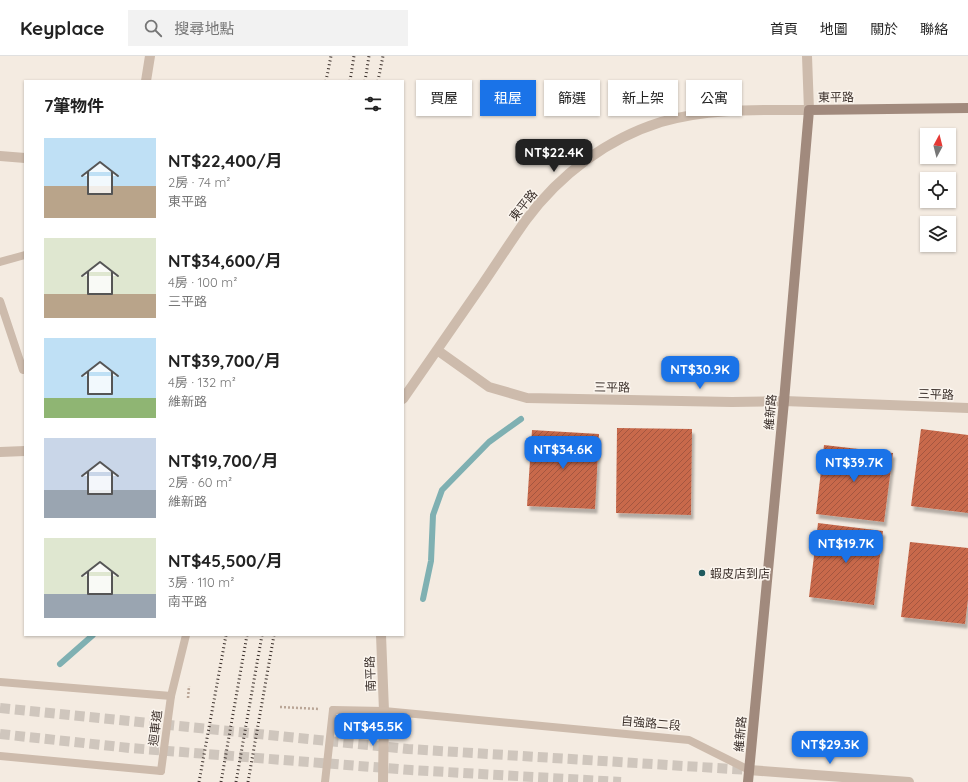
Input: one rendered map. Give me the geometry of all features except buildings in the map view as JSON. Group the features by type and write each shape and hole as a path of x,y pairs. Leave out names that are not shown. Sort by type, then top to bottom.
{"main road":[{"name":"東平路","path":"809,110 968,108"},
{"name":"維新路","path":"748,782 784,402 809,110"}],"street":[{"path":"146,80 150,56"},
{"name":"維新路","path":"807,56 809,110"},
{"name":"東平路","path":"404,399 527,219 554,187 591,156 627,136 662,122 708,112 747,110 809,110"},
{"path":"0,156 24,158"},
{"name":"三平路","path":"438,350 489,387 527,398 784,402 968,408"},
{"path":"0,452 24,451"},
{"name":"南平路","path":"381,636 384,711 384,782"},
{"name":"自強路二段","path":"749,770 909,782"}],"lane":[{"path":"0,262 24,255"},
{"path":"0,301 23,370"},
{"path":"171,696 186,636"},
{"name":"迴車道","path":"0,682 171,696 162,771 0,756"},
{"path":"325,782 333,710 384,711"},
{"name":"自強路二段","path":"384,711 688,740 749,770"}],"path":[{"path":"280,707 303,708"}],"waterway":[{"path":"423,599 431,561 433,515 442,490 489,442 521,419"},
{"path":"60,664 92,636"}],"tunnel":[{"path":"0,708 408,749 749,770"},
{"path":"0,734 130,748 411,770 621,782"}],"railway":[{"path":"326,80 331,56"},
{"path":"350,80 354,56"},
{"path":"365,80 369,56"},
{"path":"378,80 383,56"},
{"path":"199,782 226,636"},
{"path":"221,782 247,636"},
{"path":"236,782 262,636"},
{"path":"248,782 274,636"}],"place":[{"name":"蝦皮店到店","path":"702,573"}]}
